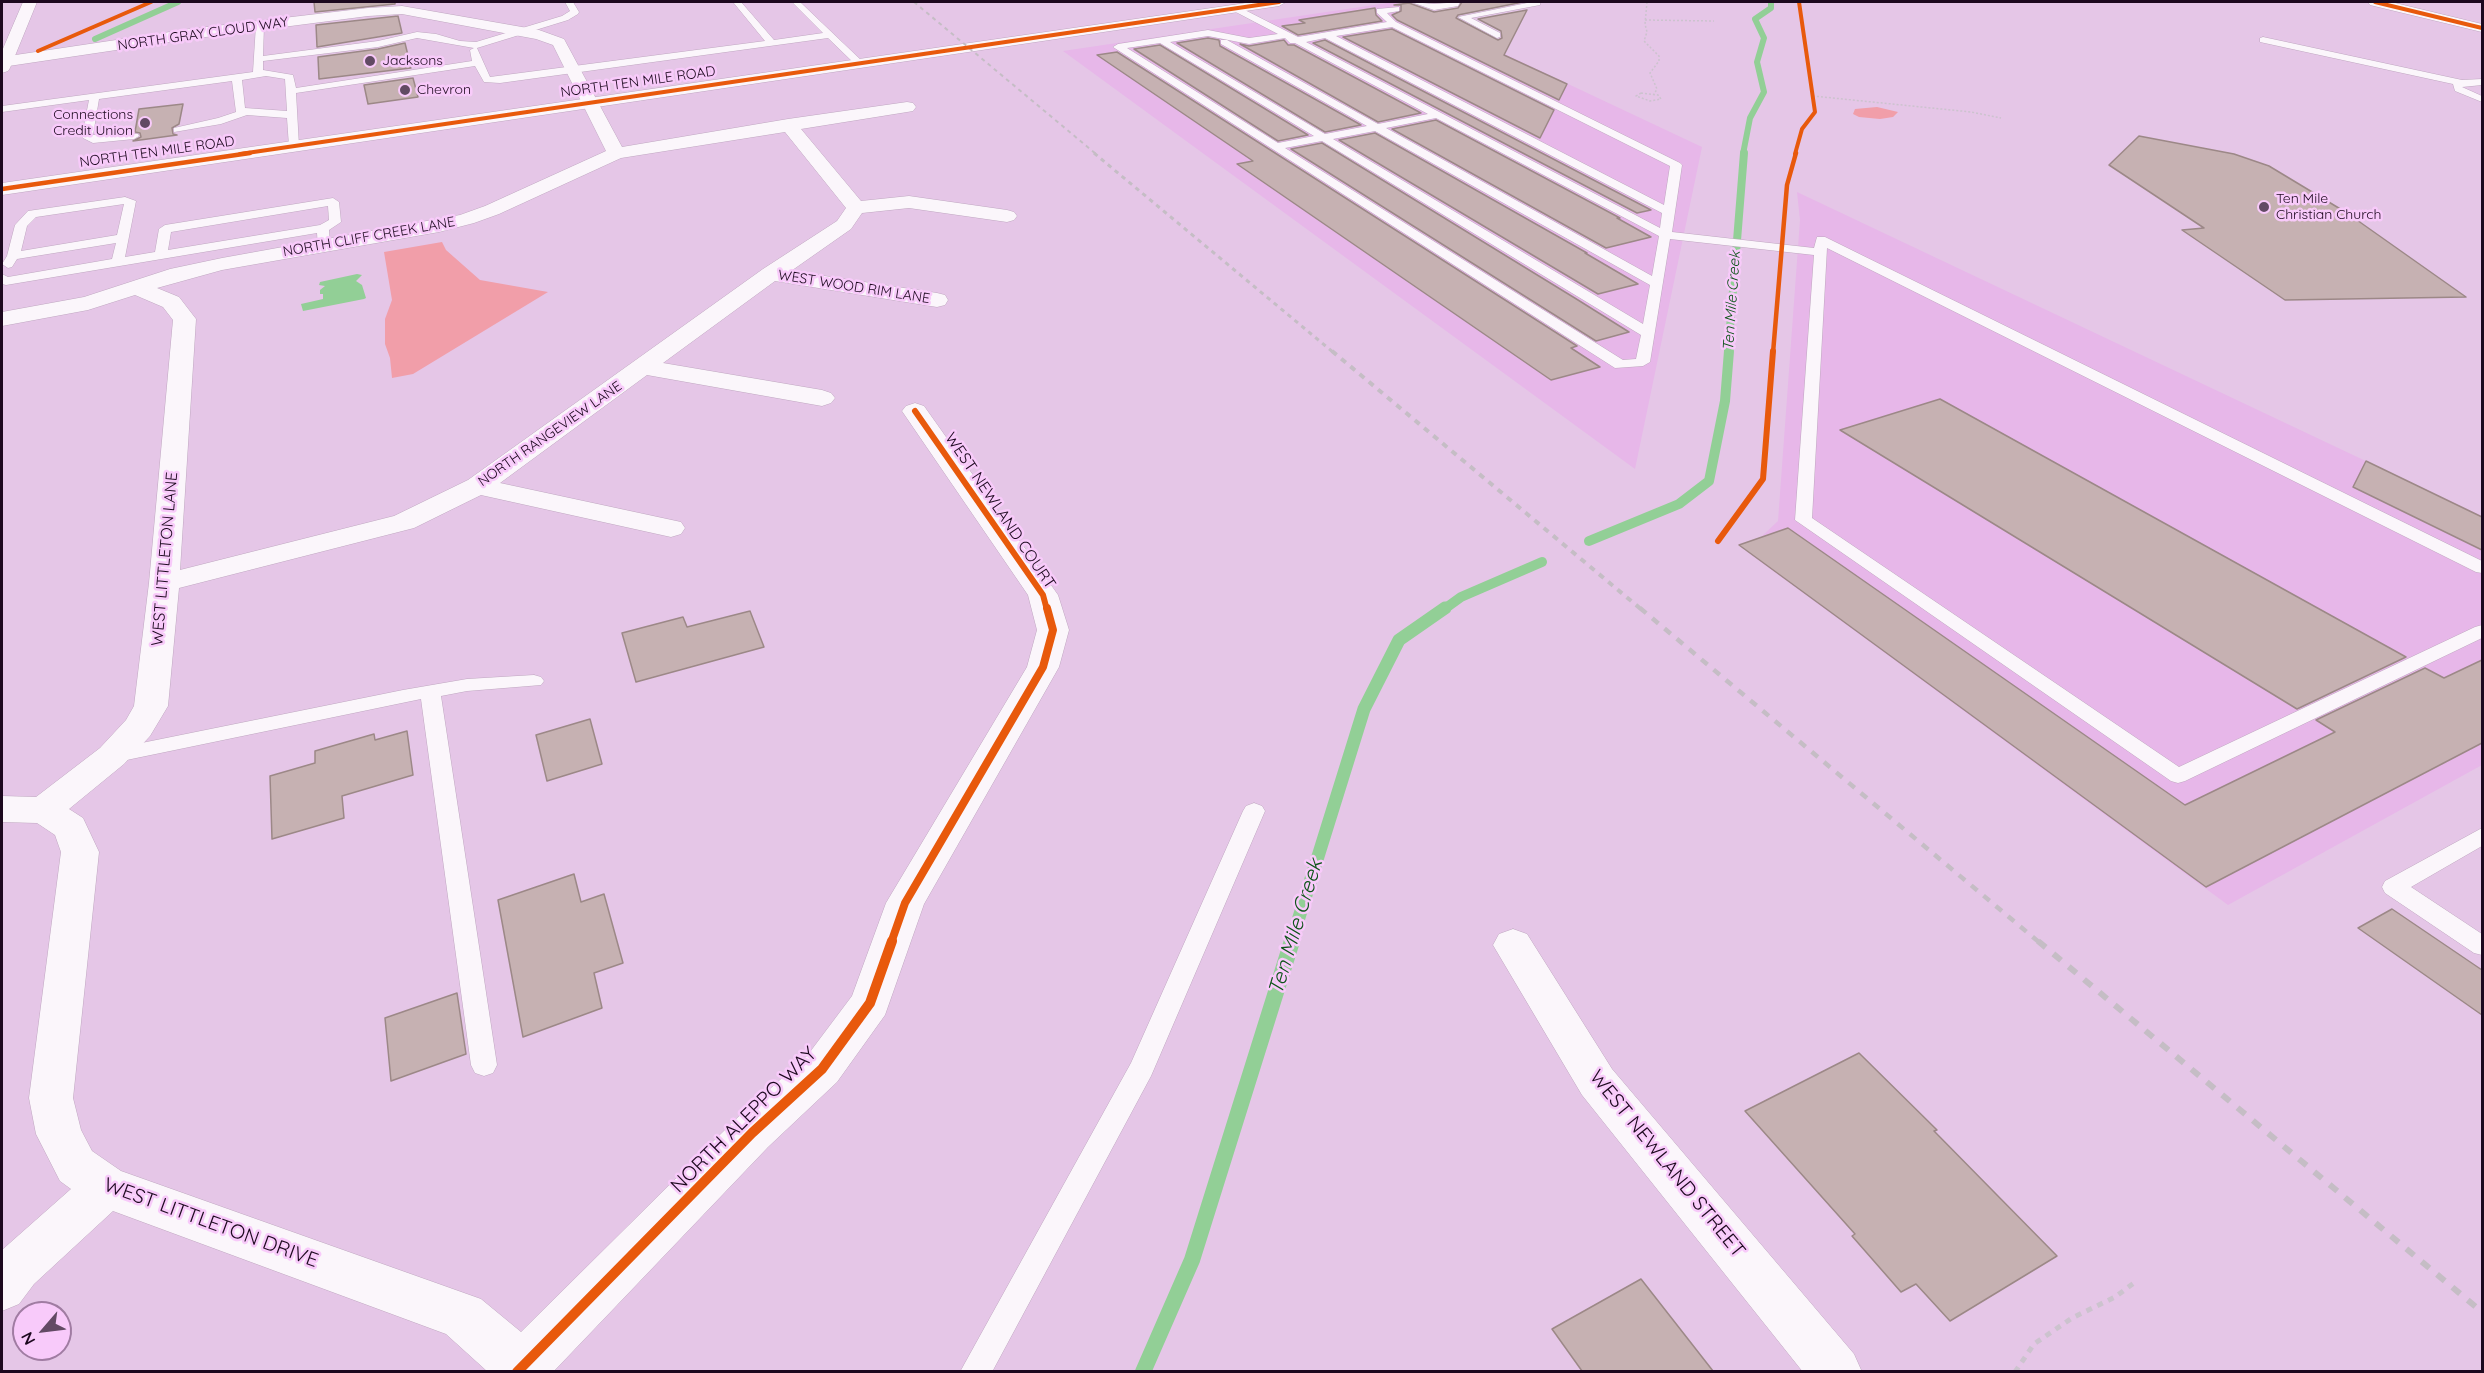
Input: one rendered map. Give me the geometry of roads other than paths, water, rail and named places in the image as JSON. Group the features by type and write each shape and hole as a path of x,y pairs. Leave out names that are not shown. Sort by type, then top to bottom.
{"street":[{"path":"2,64 30,2"},
{"path":"402,10 416,2"},
{"name":"NORTH TEN MILE ROAD","path":"2,189 1279,2"},
{"path":"2375,2 2482,28"},
{"path":"402,10 518,31 559,42 616,153"},
{"name":"NORTH GRAY CLOUD WAY","path":"2,64 260,25 402,10"},
{"name":"NORTH CLIFF CREEK LANE","path":"2,320 88,303 178,274 323,237 439,226 467,219 492,210 616,153 907,107"},
{"path":"788,124 856,208 909,202 1007,216"},
{"name":"NORTH RANGEVIEW LANE","path":"164,583 404,522 478,486 771,274 844,225 856,208"},
{"name":"WEST WOOD RIM LANE","path":"771,274 937,300"},
{"name":"WEST LITTLETON LANE","path":"23,809 112,756 138,728 151,706 164,583 185,319 171,302 138,288"},
{"path":"644,367 822,398"},
{"name":"WEST NEWLAND COURT","path":"915,411 1043,595 1053,630"},
{"path":"478,486 671,528"},
{"name":"NORTH ALEPPO WAY","path":"520,1369 752,1133 822,1069 870,1003 905,903 1043,667 1053,630"},
{"name":"WEST LITTLETON DRIVE","path":"23,809 70,827 80,852 51,1098 59,1134 76,1166 106,1188 463,1316 520,1369"},
{"name":"WEST NEWLAND STREET","path":"1513,945 1597,1082 1836,1371"},
{"path":"2,1287 17,1268 106,1188"}],"lane":[{"path":"259,60 378,44 417,35 436,37 459,44 477,45 565,18 575,12 569,2"},
{"path":"737,2 772,43"},
{"path":"796,2 859,63"},
{"path":"1415,2 1434,7 1456,2"},
{"path":"1497,35 1462,17 1536,5 1536,2"},
{"path":"1234,8 1665,235 1820,252"},
{"path":"1394,24 1326,36 1249,41 1208,33 1118,47 1620,365 1643,362 1676,165 1394,24 1380,11 1396,9"},
{"path":"260,25 258,72 263,74"},
{"path":"1208,33 1657,284"},
{"path":"477,45 474,52 477,62 487,80 492,81 829,35"},
{"path":"1326,36 1669,212"},
{"path":"1161,40 1648,333"},
{"path":"2263,40 2462,83 2482,82"},
{"path":"292,91 453,69 477,62"},
{"path":"2,109 263,74 290,77 294,146"},
{"path":"237,77 238,108 245,112"},
{"path":"2462,83 2457,86 2458,90 2482,99"},
{"path":"94,96 87,136 93,140 134,136"},
{"path":"1276,147 1470,110"},
{"path":"178,130 221,122 245,112 294,115"},
{"path":"2,295 3,278 24,221 32,214 130,201 118,262"},
{"path":"3,278 161,255 323,237 335,222 333,201 165,229 161,255"},
{"path":"72,212 129,207"},
{"path":"24,221 46,216"},
{"path":"13,256 123,238"},
{"path":"2482,568 1821,240 1803,520 2178,776 2482,631"},
{"path":"112,756 430,691 534,681"},
{"path":"430,691 484,1065"},
{"path":"975,1371 1142,1068 1254,811"},
{"path":"2482,836 2393,887 2482,946"}],"waterway":[{"path":"95,39 178,2"},
{"name":"Ten Mile Creek","path":"1743,154 1750,118 1764,92 1757,62 1764,38 1755,19 1771,8 1771,2"},
{"name":"Ten Mile Creek","path":"1728,353 1744,153"},
{"name":"Ten Mile Creek","path":"1589,541 1679,504 1709,481 1725,401 1729,351"},
{"name":"Ten Mile Creek","path":"1443,610 1461,597 1542,562"},
{"name":"Ten Mile Creek","path":"1291,943 1364,709 1399,640 1445,608"},
{"name":"Ten Mile Creek","path":"1143,1372 1192,1260 1292,941"}],"railway":[{"path":"914,2 1096,154"},
{"path":"1094,153 1334,353"},
{"path":"1332,351 1642,610"},
{"path":"1640,608 2040,943"},
{"path":"2038,941 2482,1312"}],"place":[{"name":"Jacksons","path":"370,61"},
{"name":"Chevron","path":"405,90"},
{"name":"Connections Credit Union","path":"145,123"},
{"name":"Ten Mile Christian Church","path":"2264,207"}]}
